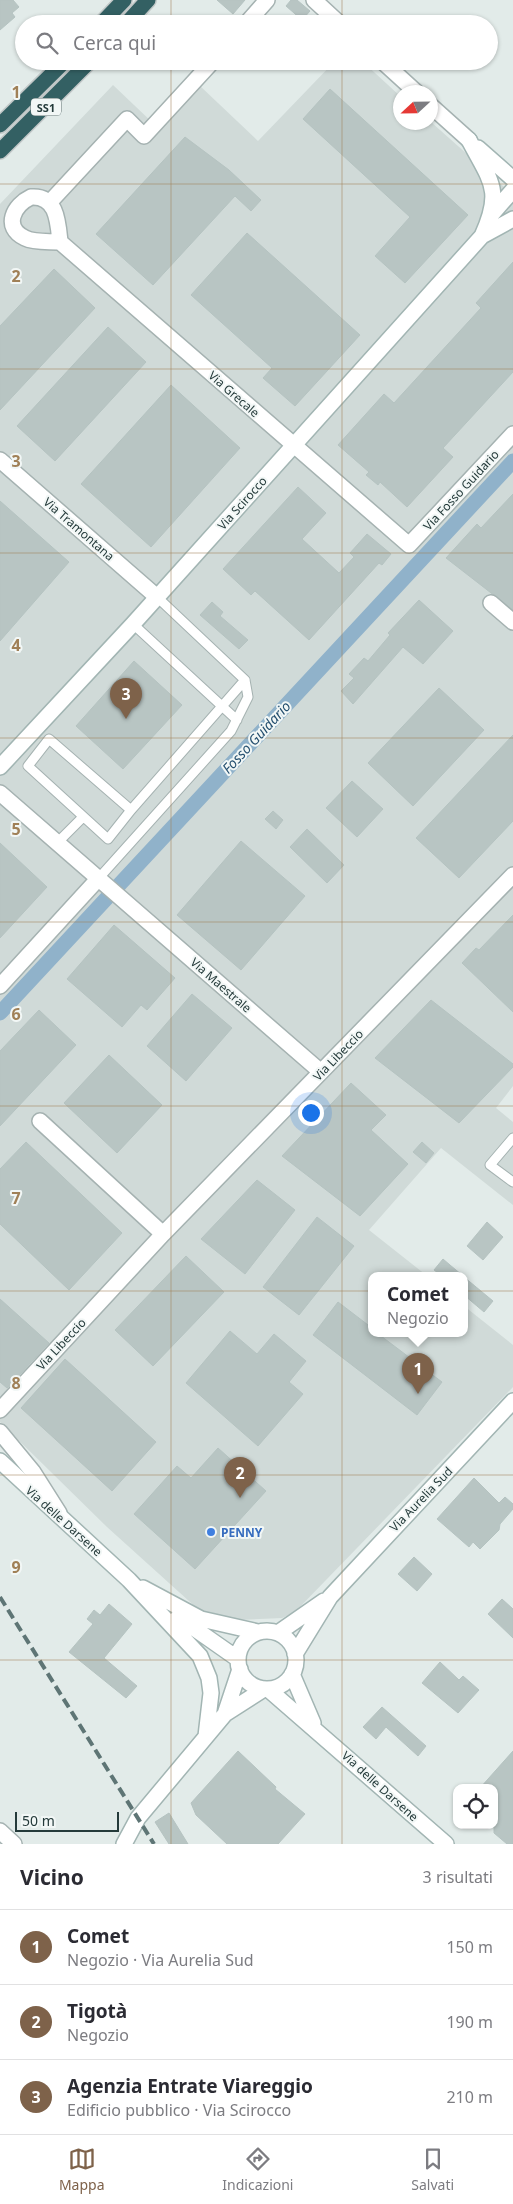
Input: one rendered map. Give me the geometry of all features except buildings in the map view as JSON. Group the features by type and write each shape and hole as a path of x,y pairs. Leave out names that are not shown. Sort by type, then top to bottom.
{"highway":[{"path":"110,15 124,0"},
{"path":"134,15 148,0"},
{"name":"SS1","path":"0,125 56,70"},
{"name":"SS1","path":"0,152 81,70"}],"street":[{"path":"254,15 267,0"},
{"path":"314,0 330,15"},
{"path":"50,202 127,119 144,136 205,70"},
{"path":"392,70 408,85"},
{"path":"438,113 513,179"},
{"name":"Via Scirocco","path":"469,140 492,186 494,193 492,214"},
{"name":"Via Scirocco","path":"0,767 133,624 482,236 492,214 513,190"},
{"path":"38,196 50,202 56,212 60,242 32,240 23,237 13,226 12,213 24,200 38,196"},
{"name":"Via Scirocco","path":"482,236 513,219"},
{"name":"Via Grecale","path":"60,242 409,545"},
{"name":"Via Fosso Guidario","path":"409,545 513,434"},
{"name":"Via Tramontana","path":"0,460 157,597"},
{"path":"491,603 513,622"},
{"path":"0,793 101,881 0,986"},
{"name":"Via Libeccio","path":"0,1410 163,1234 513,874"},
{"name":"Via Maestrale","path":"101,881 321,1072"},
{"path":"40,1121 163,1234"},
{"name":"Via Aurelia Sud","path":"292,1674 295,1654 330,1597 513,1402"},
{"path":"0,1432 33,1472 64,1520"},
{"name":"Via delle Darsene","path":"0,1461 129,1580 200,1656 204,1664 211,1693 206,1736"},
{"name":"Via delle Darsene","path":"129,1580 201,1619 258,1632"},
{"name":"Via delle Darsene","path":"156,1595 175,1614 239,1664"},
{"name":"Via Aurelia Sud","path":"278,1633 330,1597"},
{"path":"225,1714 244,1642 258,1632 278,1633 292,1645 295,1654"},
{"path":"239,1664 249,1682 266,1689"},
{"path":"124,1844 138,1818 225,1714 266,1689 282,1685 292,1674"},
{"name":"Via delle Darsene","path":"292,1674 315,1728"},
{"name":"Via delle Darsene","path":"266,1689 315,1728 446,1844"},
{"path":"0,1831 14,1844"}],"lane":[{"path":"101,881 231,731 248,697 246,680 157,597"},
{"path":"133,624 237,720"},
{"path":"131,810 49,739 28,766 108,839 131,810 246,680"},
{"path":"57,843 83,817"},
{"path":"513,1138 490,1165 513,1182"}],"shaded area":[{"path":"326,70 372,70 393,90 393,130 438,130 438,128 513,195 513,1086 496,1108 513,1122 513,1205 441,1148 369,1230 422,1272 368,1272 368,1337 468,1337 468,1309 513,1345 513,1387 295,1612 282,1618 237,1620 200,1611 107,1527 0,1422 0,204 113,85 155,125 199,85 258,141"}],"waterway":[{"name":"Fosso Guidario","path":"0,1013 513,461"}],"railway":[{"path":"0,1597 154,1844"}],"place":[{"name":"Agenzia Entrate Viareggio","path":"126,719"},
{"name":"Comet","path":"418,1394"},
{"name":"Tigotà","path":"240,1498"},
{"name":"PENNY","path":"211,1532"}]}
